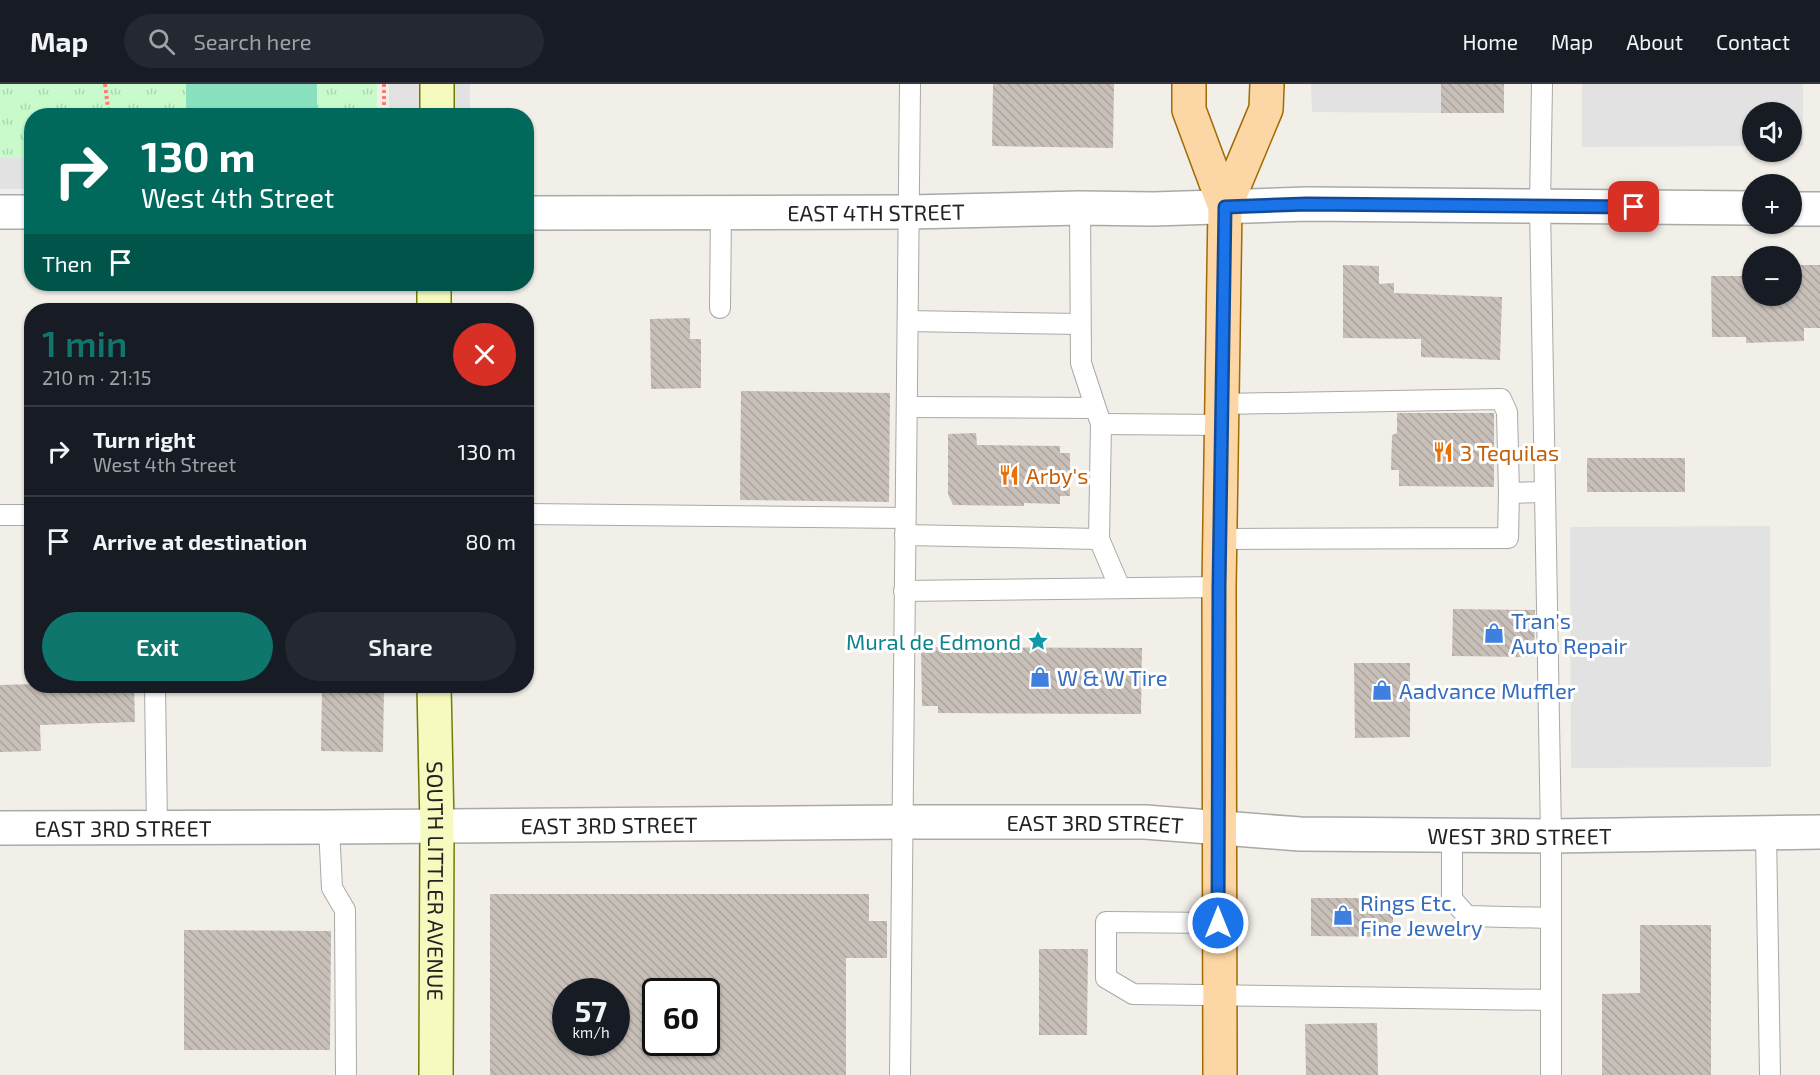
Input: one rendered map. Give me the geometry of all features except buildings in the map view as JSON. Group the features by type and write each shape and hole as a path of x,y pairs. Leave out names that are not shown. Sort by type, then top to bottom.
{"main road":[{"path":"1189,84 1189,110 1225,207 1219,587 1220,1075"},
{"path":"1225,207 1266,109 1267,84"}],"street":[{"path":"437,84 437,108"},
{"name":"EAST 4TH STREET","path":"534,213 910,212 1080,208 1153,209 1307,204 1742,208"},
{"path":"1802,209 1820,209"},
{"path":"0,212 24,212"},
{"name":"SOUTH LITTLER AVENUE","path":"434,693 437,826 436,1075"},
{"name":"EAST 3RD STREET","path":"0,828 1145,822 1218,828"},
{"name":"WEST 3RD STREET","path":"1218,828 1300,834 1551,836 1820,832"}],"lane":[{"path":"900,1075 910,84"},
{"path":"1542,84 1540,206 1551,836 1551,1075"},
{"path":"1080,208 1081,363 1098,416 1099,539 1120,588"},
{"path":"720,308 721,213"},
{"path":"908,321 1080,324"},
{"path":"907,407 1098,416 1223,414 1502,399 1507,412 1508,538 1220,539"},
{"path":"1509,493 1545,492"},
{"path":"534,514 905,527 1099,539"},
{"path":"0,515 24,515"},
{"path":"904,591 1219,587"},
{"path":"155,693 157,827"},
{"path":"328,827 332,888 345,910 346,1075"},
{"path":"1766,833 1770,1075"},
{"path":"1452,835 1452,899 1467,916 1551,918"},
{"path":"1218,923 1106,922 1106,978 1133,994 1551,1000"}],"path":[{"path":"105,84 108,108"},
{"path":"384,84 384,108"}],"green space":[{"path":"0,84 377,84 377,108 24,108 24,179 0,180"},
{"path":"186,84 317,84 317,108 186,108"}],"shaded area":[{"path":"389,84 419,84 419,108 389,108"},
{"path":"455,84 470,84 470,108 455,108"},
{"path":"1311,84 1441,84 1441,113 1312,112"},
{"path":"1582,84 1803,84 1803,146 1802,102 1742,102 1742,146 1582,147"},
{"path":"0,158 24,158 24,189 0,189"},
{"path":"1770,526 1771,767 1571,768 1570,527"}],"place":[{"name":"3 Tequilas","path":"1443,452"},
{"name":"Arby's","path":"1009,475"},
{"name":"Tran's Auto Repair","path":"1494,633"},
{"name":"Mural de Edmond","path":"1038,641"},
{"name":"W & W Tire","path":"1040,677"},
{"name":"Aadvance Muffler","path":"1382,690"},
{"name":"Rings Etc. Fine Jewelry","path":"1343,915"}],"route":[{"path":"1218,923 1219,587 1225,207 1307,204 1634,207"}]}
